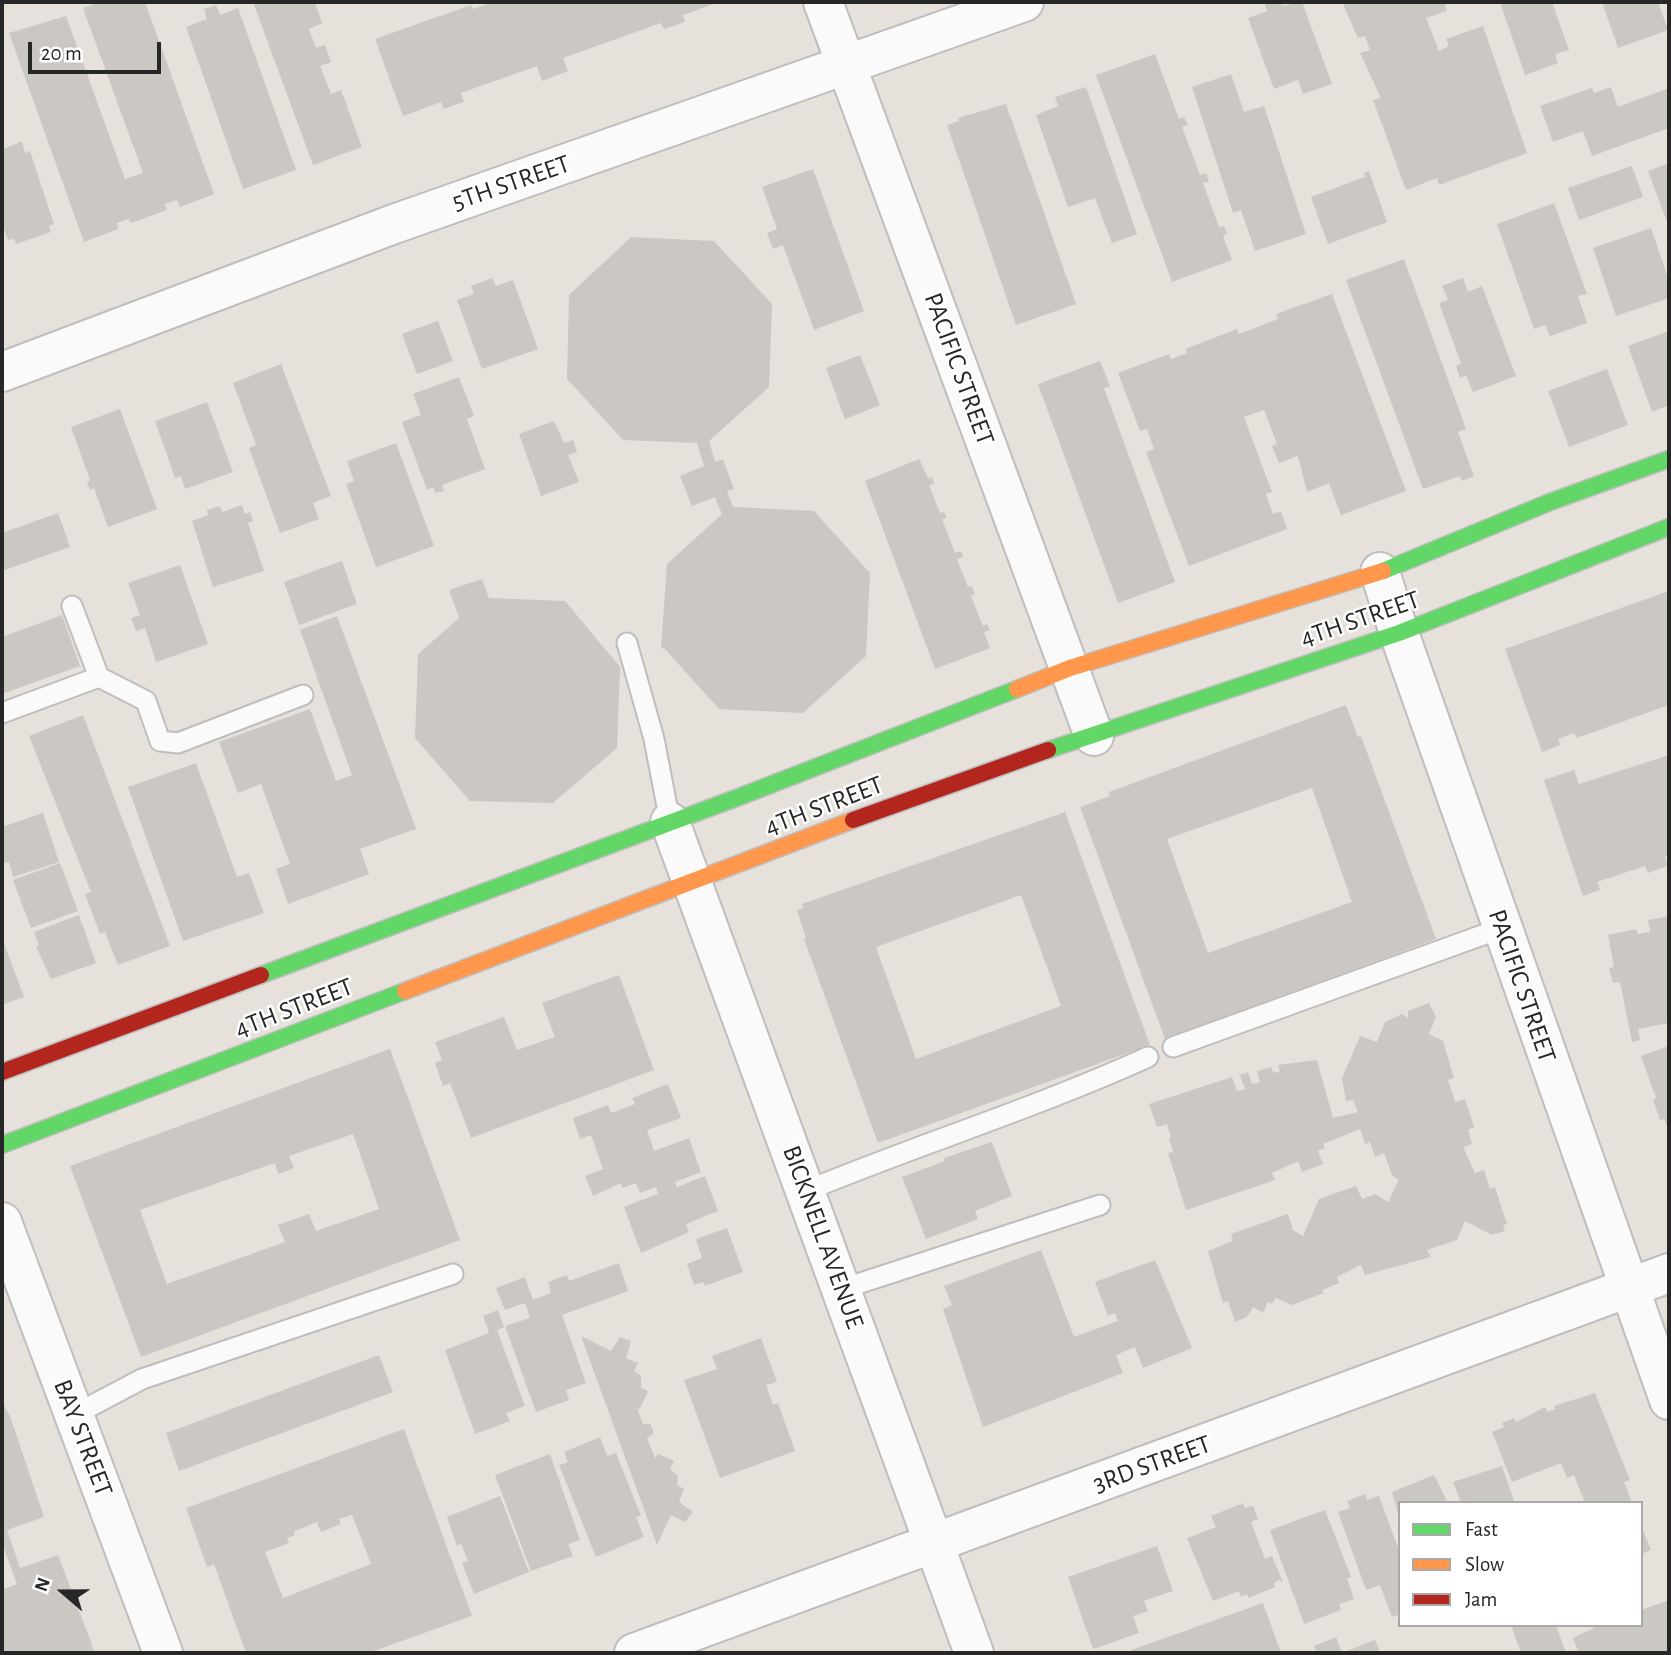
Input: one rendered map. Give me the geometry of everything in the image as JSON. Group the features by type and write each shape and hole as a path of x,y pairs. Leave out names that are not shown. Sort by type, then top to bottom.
{"street":[{"name":"PACIFIC STREET","path":"822,2 1094,736"},
{"name":"5TH STREET","path":"2,372 394,224 1024,2"},
{"name":"4TH STREET","path":"2,1072 670,822 1070,668 1380,572 1550,502 1669,459"},
{"name":"4TH STREET","path":"2,1145 944,785 1399,633 1669,527"},
{"name":"PACIFIC STREET","path":"1380,572 1399,633 1669,1400"},
{"name":"BICKNELL AVENUE","path":"670,822 974,1653"},
{"name":"BAY STREET","path":"2,1222 163,1653"},
{"name":"3RD STREET","path":"634,1653 1669,1273"}],"lane":[{"path":"72,606 99,677 146,701 160,740 178,743 303,695"},
{"path":"627,643 654,739 670,822"},
{"path":"2,713 99,677"},
{"path":"1173,1047 1502,928"},
{"path":"806,1191 866,1166 1067,1094 1149,1057"},
{"path":"842,1289 1100,1205"},
{"path":"74,1415 142,1379 453,1274"}],"building":[{"path":"100,2 145,2 214,194 180,207 177,200 165,204 167,210 131,223 129,219 117,223 118,229 84,242 9,33 66,16 125,179 143,173 83,8"},
{"path":"253,2 315,2 322,23 309,29 316,48 325,45 331,62 320,66 331,94 341,90 362,147 313,165"},
{"path":"493,2 719,2 683,15 685,22 664,29 661,23 563,58 568,71 542,81 537,66 461,93 464,102 444,109 441,102 403,116 375,39 471,5 473,9"},
{"path":"1264,2 1282,2 1283,6 1302,2 1332,84 1303,94 1298,80 1274,89 1248,18 1267,11"},
{"path":"1342,2 1454,2 1445,5 1447,11 1426,18 1439,51 1449,46 1446,39 1483,26 1527,153 1439,185 1437,178 1406,190 1373,100 1381,98 1360,53 1370,50 1365,36 1358,38"},
{"path":"1500,2 1552,2 1569,50 1555,54 1558,63 1525,75"},
{"path":"1602,2 1658,2 1668,30 1618,48"},
{"path":"216,5 220,15 238,8 296,170 243,189 186,27 207,19 204,9"},
{"path":"1155,54 1179,119 1184,117 1188,125 1182,127 1200,175 1206,173 1209,182 1203,183 1219,227 1224,226 1227,234 1223,236 1232,260 1172,282 1096,75"},
{"path":"1231,74 1244,112 1264,106 1306,234 1255,251 1241,210 1233,213 1192,87"},
{"path":"1086,87 1137,234 1112,243 1095,198 1068,207 1036,115 1058,106 1055,97"},
{"path":"1611,87 1618,107 1669,88 1669,128 1592,156 1583,131 1553,142 1540,106 1592,88 1594,93"},
{"path":"1006,104 1076,304 1016,325 947,125 959,121 958,118"},
{"path":"22,141 25,153 30,151 54,224 49,226 51,232 16,244 14,239 8,240 2,223 2,150"},
{"path":"1669,163 1669,227 1648,171"},
{"path":"1632,166 1643,197 1579,220 1568,188"},
{"path":"813,169 864,311 814,330 783,245 773,249 767,233 777,229 762,187"},
{"path":"1369,171 1387,222 1328,244 1311,197 1365,177 1364,173"},
{"path":"1554,203 1587,294 1578,296 1587,323 1550,336 1545,325 1534,329 1497,224"},
{"path":"1651,228 1669,281 1669,298 1616,316 1593,248"},
{"path":"631,237 714,241 772,304 769,387 709,441 715,462 723,459 734,489 727,491 733,507 814,511 870,573 866,656 803,713 719,709 664,648 661,649 667,564 722,514 715,497 692,506 680,476 704,466 697,443 623,440 567,379 569,295"},
{"path":"1404,259 1466,429 1458,432 1474,476 1462,481 1460,476 1423,489 1346,280"},
{"path":"492,278 496,286 513,280 538,349 482,369 457,300 474,294 471,286"},
{"path":"1463,278 1468,292 1482,286 1516,376 1473,392 1466,375 1460,378 1456,366 1461,363 1439,303 1448,300 1442,286"},
{"path":"1332,294 1406,491 1341,515 1329,483 1307,492 1298,456 1279,463 1272,446 1277,444 1264,410 1244,417 1272,492 1266,494 1273,514 1281,511 1287,529 1189,566 1146,452 1154,449 1147,429 1140,431 1118,373 1169,354 1171,359 1187,353 1185,349 1237,329 1239,334 1278,319 1276,314"},
{"path":"438,321 453,361 417,374 402,334"},
{"path":"1669,331 1669,405 1652,412 1628,346"},
{"path":"860,355 880,405 845,419 826,368"},
{"path":"1100,361 1110,386 1104,388 1175,582 1118,603 1038,384"},
{"path":"281,364 331,496 313,503 319,519 280,533 249,448 256,445 233,383"},
{"path":"1607,369 1628,425 1569,447 1548,391"},
{"path":"459,377 474,416 467,419 485,469 442,485 444,491 435,493 433,487 427,490 402,422 421,415 413,394"},
{"path":"207,402 233,472 185,489 181,476 175,478 155,421"},
{"path":"120,409 157,509 108,527 94,488 90,490 87,482 90,480 71,427"},
{"path":"554,421 564,443 573,440 577,452 568,455 579,482 541,496 519,434"},
{"path":"396,443 434,546 376,567 346,484 354,481 347,461"},
{"path":"919,459 928,478 932,477 934,484 929,485 940,513 944,512 947,518 942,519 955,553 961,551 963,557 957,559 968,587 972,586 975,594 971,596 983,626 987,624 990,630 984,632 990,648 935,669 865,481"},
{"path":"242,505 245,514 250,512 253,521 248,523 264,571 213,587 192,521 208,515 207,510 220,506 222,512"},
{"path":"58,513 70,547 2,571 2,533"},
{"path":"342,561 357,604 299,625 284,582"},
{"path":"180,565 208,644 156,662 145,628 136,631 131,618 140,615 128,583"},
{"path":"482,579 489,598 565,601 620,667 617,748 553,803 470,801 415,738 418,654 459,618 449,590"},
{"path":"1669,591 1669,705 1577,738 1574,733 1558,739 1560,745 1542,752 1505,649"},
{"path":"62,615 80,666 2,694 2,637"},
{"path":"337,616 416,829 360,849 369,874 288,904 276,869 290,864 261,784 238,793 219,742 310,709 336,781 352,775 300,630"},
{"path":"1346,705 1358,737 1361,736 1436,939 1165,1039 1080,807 1110,796 1109,792","holes":["1312,788 1352,902 1208,953 1167,839"]},
{"path":"83,715 170,946 118,965 105,932 100,934 85,894 91,892 29,736"},
{"path":"1669,755 1669,855 1665,857 1668,866 1648,873 1645,866 1597,882 1600,890 1583,896 1544,780 1574,770 1579,784"},
{"path":"196,763 237,877 249,873 264,913 183,941 128,787"},
{"path":"1065,812 1150,1045 878,1143 804,939 806,938 797,910 803,908 802,904","holes":["1021,895 1061,1006 916,1059 876,947"]},
{"path":"43,813 59,862 13,877 9,862 5,863 2,854 2,827"},
{"path":"60,863 78,911 31,928 13,880"},
{"path":"79,915 96,963 51,979 36,947 39,946 34,932"},
{"path":"1669,916 1669,1023 1638,1029 1640,1040 1632,1042 1620,982 1613,983 1609,968 1614,967 1608,935 1636,929 1638,934 1650,932 1648,920"},
{"path":"2,938 24,997 2,1005"},
{"path":"619,975 654,1070 471,1138 450,1083 443,1086 435,1063 442,1060 435,1042 504,1017 517,1050 555,1037 542,1003"},
{"path":"1429,1003 1436,1017 1429,1034 1443,1041 1454,1078 1448,1080 1455,1102 1465,1099 1474,1127 1468,1130 1472,1144 1463,1147 1475,1173 1484,1170 1490,1189 1495,1187 1507,1224 1503,1225 1505,1231 1492,1235 1465,1221 1457,1240 1427,1250 1431,1257 1365,1275 1361,1265 1337,1277 1339,1283 1322,1290 1324,1293 1292,1305 1276,1298 1272,1304 1268,1302 1263,1313 1253,1307 1247,1317 1235,1322 1228,1301 1223,1303 1208,1251 1233,1241 1231,1234 1288,1214 1293,1230 1303,1236 1319,1199 1356,1186 1362,1199 1375,1194 1388,1202 1399,1180 1392,1175 1384,1153 1375,1157 1370,1142 1365,1144 1360,1129 1323,1144 1325,1148 1318,1151 1323,1164 1302,1172 1298,1161 1272,1173 1275,1180 1186,1210 1168,1153 1173,1152 1167,1124 1157,1127 1149,1104 1232,1077 1237,1091 1245,1089 1240,1075 1248,1072 1252,1084 1260,1082 1257,1071 1271,1067 1274,1073 1280,1071 1278,1065 1317,1060 1333,1118 1358,1112 1353,1100 1346,1101 1342,1078 1360,1036 1377,1042 1385,1022 1402,1014 1408,1018 1408,1011"},
{"path":"1669,1046 1669,1131 1664,1119 1660,1120 1653,1100 1656,1098 1641,1056"},
{"path":"390,1049 460,1240 141,1357 70,1166","holes":["353,1134 379,1209 316,1231 309,1214 278,1225 285,1242 167,1284 140,1210 275,1163 278,1174 294,1168 289,1156"]},
{"path":"668,1084 681,1118 647,1130 654,1151 689,1138 701,1172 675,1182 677,1187 705,1176 718,1211 686,1224 689,1232 641,1253 624,1207 658,1194 656,1187 640,1193 636,1183 622,1188 621,1183 593,1196 585,1176 603,1169 591,1135 580,1139 573,1118 608,1105 611,1113 635,1104 632,1098"},
{"path":"992,1142 1012,1196 975,1211 978,1219 926,1239 902,1177 945,1161 944,1158"},
{"path":"727,1228 743,1272 705,1286 703,1282 694,1285 687,1264 702,1258 696,1239"},
{"path":"1041,1250 1074,1337 1118,1321 1115,1313 1108,1316 1095,1282 1155,1260 1192,1348 1143,1368 1135,1347 1116,1355 1123,1373 983,1427 943,1309 952,1305 944,1286"},
{"path":"619,1263 628,1291 562,1315 586,1383 566,1390 569,1400 536,1412 505,1326 530,1318 525,1303 505,1310 496,1288 525,1277 533,1300 551,1293 548,1282 567,1275 569,1281"},
{"path":"498,1310 504,1327 497,1330 525,1406 506,1413 510,1421 475,1434 445,1350 489,1333 483,1316"},
{"path":"581,1336 611,1351 620,1337 631,1341 626,1358 638,1363 634,1371 641,1376 641,1388 648,1391 640,1409 637,1408 643,1424 650,1424 653,1430 653,1434 647,1438 655,1458 658,1454 674,1461 670,1469 678,1476 677,1485 684,1489 679,1502 693,1512 685,1522 671,1515 657,1545"},
{"path":"761,1338 777,1382 766,1385 773,1405 778,1403 795,1451 720,1478 684,1380 717,1369 712,1356"},
{"path":"379,1355 393,1392 179,1471 166,1433"},
{"path":"1595,1393 1630,1480 1624,1482 1631,1501 1584,1501 1574,1475 1567,1478 1561,1463 1512,1482 1492,1432 1504,1427 1502,1423 1514,1418 1516,1422 1545,1407 1547,1412 1555,1409 1554,1406"},
{"path":"2,1402 10,1416 44,1517 7,1530 20,1568 58,1555 95,1653 2,1653 2,1590 17,1584 2,1543"},
{"path":"404,1429 472,1616 368,1653 246,1653 214,1564 207,1567 186,1508","holes":["352,1515 371,1564 283,1598 265,1552 289,1543 287,1538 295,1535 294,1531 317,1522 321,1532 341,1524 339,1519"]},
{"path":"600,1437 607,1456 616,1453 641,1516 636,1517 644,1537 596,1557 559,1465 568,1462 564,1452"},
{"path":"550,1454 580,1540 568,1544 573,1556 531,1571 495,1475"},
{"path":"1502,1466 1514,1501 1460,1501 1453,1482"},
{"path":"1434,1475 1447,1501 1398,1501 1398,1513 1392,1492"},
{"path":"1365,1494 1367,1500 1379,1496 1398,1548 1398,1615 1392,1617 1380,1585 1366,1590 1338,1512 1350,1508 1347,1501"},
{"path":"500,1496 529,1572 474,1594 462,1563 468,1561 461,1544 457,1546 447,1517"},
{"path":"1243,1503 1245,1508 1253,1506 1258,1519 1251,1522 1265,1559 1272,1556 1283,1582 1279,1580 1274,1583 1275,1587 1249,1598 1247,1594 1241,1597 1239,1591 1213,1601 1187,1538 1216,1527 1211,1516"},
{"path":"1325,1510 1351,1577 1347,1578 1354,1599 1339,1604 1341,1610 1304,1624 1270,1530"},
{"path":"1643,1531 1651,1550 1643,1553"},
{"path":"1157,1546 1173,1591 1144,1601 1148,1611 1133,1616 1139,1633 1093,1649 1068,1577"},
{"path":"1669,1600 1669,1653 1579,1653 1573,1638 1596,1627 1643,1627 1643,1609"},
{"path":"1263,1603 1281,1653 1123,1653"},
{"path":"1512,1627 1557,1627 1566,1653 1521,1653"},
{"path":"1336,1637 1342,1653 1317,1653 1314,1646"},
{"path":"1375,1640 1380,1653 1342,1653"}],"traffic: fast":[{"path":"1383,571 1550,502 1669,459"},
{"path":"1048,750 1399,633 1669,527"},
{"path":"261,975 739,797 1017,689"},
{"path":"2,1145 405,991"}],"traffic: slow":[{"path":"1017,689 1070,668 1383,571"},
{"path":"405,991 853,820"}],"traffic: jam":[{"path":"853,820 1048,750"},
{"path":"2,1072 261,975"}]}
